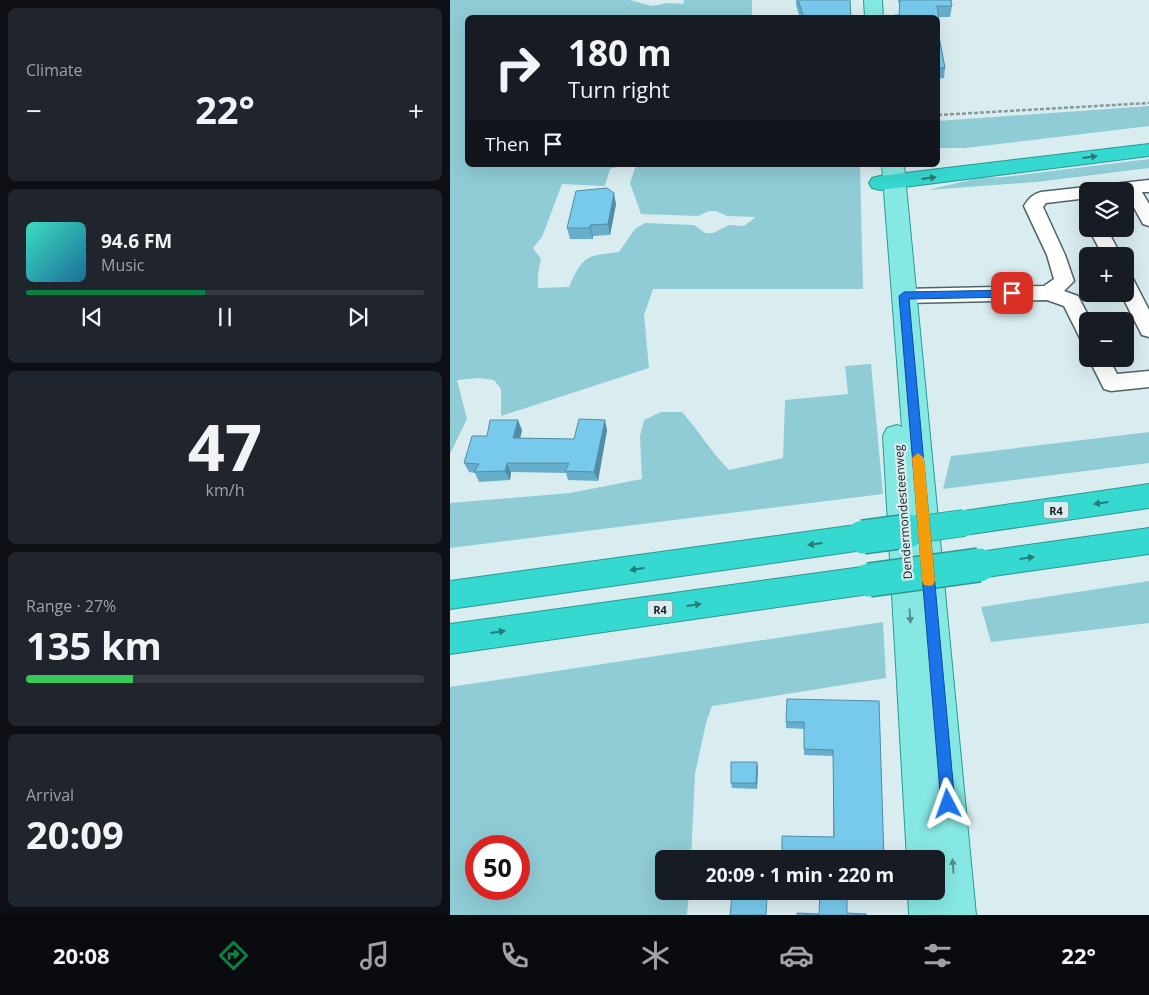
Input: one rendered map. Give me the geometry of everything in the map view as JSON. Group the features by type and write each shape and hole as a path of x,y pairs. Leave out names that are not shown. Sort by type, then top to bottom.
{"highway":[{"path":"940,158 1149,134"},
{"path":"887,174 1149,150"},
{"name":"R4","path":"450,594 1149,496"},
{"name":"R4","path":"450,639 1149,541"}],"main road":[{"path":"873,0 874,15"},
{"name":"Dendermondesteenweg","path":"887,174 904,296 957,915"},
{"name":"Dendermondesteenweg","path":"887,174 925,850"},
{"path":"927,900 928,915"}],"lane":[{"path":"1134,188 1149,186"},
{"path":"1134,193 1149,220"},
{"path":"1048,293 1064,281 1056,255 1033,206 1041,198 1079,196"},
{"path":"904,296 1048,293 1071,301 1079,317"},
{"path":"1134,300 1149,330"},
{"path":"1103,367 1111,383 1149,379"}],"path":[{"path":"940,115 1149,103"}],"shaded area":[{"path":"450,0 630,0 652,6 668,3 683,4 684,0 752,0 752,15 465,15 465,167 616,167 610,169 605,186 562,184 542,237 533,248 541,259 538,288 569,287 582,263 592,257 619,252 635,229 645,223 694,225 705,233 713,233 729,225 744,226 756,217 727,216 716,211 709,211 698,216 641,214 630,183 635,167 860,167 863,289 653,289 644,315 649,368 501,416 501,389 494,380 479,378 457,380 467,419 450,454"},
{"path":"1149,106 1149,126 965,148 940,148 940,121"},
{"path":"1149,159 1149,168 1036,182 928,190 978,178 1003,177"},
{"path":"871,364 883,494 450,548 450,503 570,493 642,479 640,436 644,420 661,412 682,412 729,470 783,458 785,400 848,394 845,366"},
{"path":"1149,432 1149,463 943,489 951,456"},
{"path":"1149,581 1149,623 991,642 981,607"},
{"path":"883,622 886,678 712,706 706,723 695,774 691,850 655,850 655,900 688,900 687,915 450,915 450,687"}],"building":[{"path":"798,0 850,0 851,15 803,15"},
{"path":"900,0 951,0 952,6 937,6 938,15 899,15"},
{"path":"940,42 945,68 940,68"},
{"path":"607,188 614,193 608,224 590,225 590,228 567,228 576,191"},
{"path":"579,419 605,420 594,472 565,471 569,463 507,463 505,471 474,472 479,464 464,463 472,436 487,436 490,420 518,420 513,438 574,439"},
{"path":"787,699 879,701 884,850 782,850 782,836 834,837 833,750 804,749 804,722 786,722"},
{"path":"731,762 757,762 756,783 731,783"},
{"path":"732,900 767,900 766,915 730,915"},
{"path":"820,900 847,900 847,913 866,915 797,915 797,913 819,914"}],"slow traffic":[{"path":"918,458 929,581"}],"route":[{"path":"948,804 904,296 1012,293"}]}
